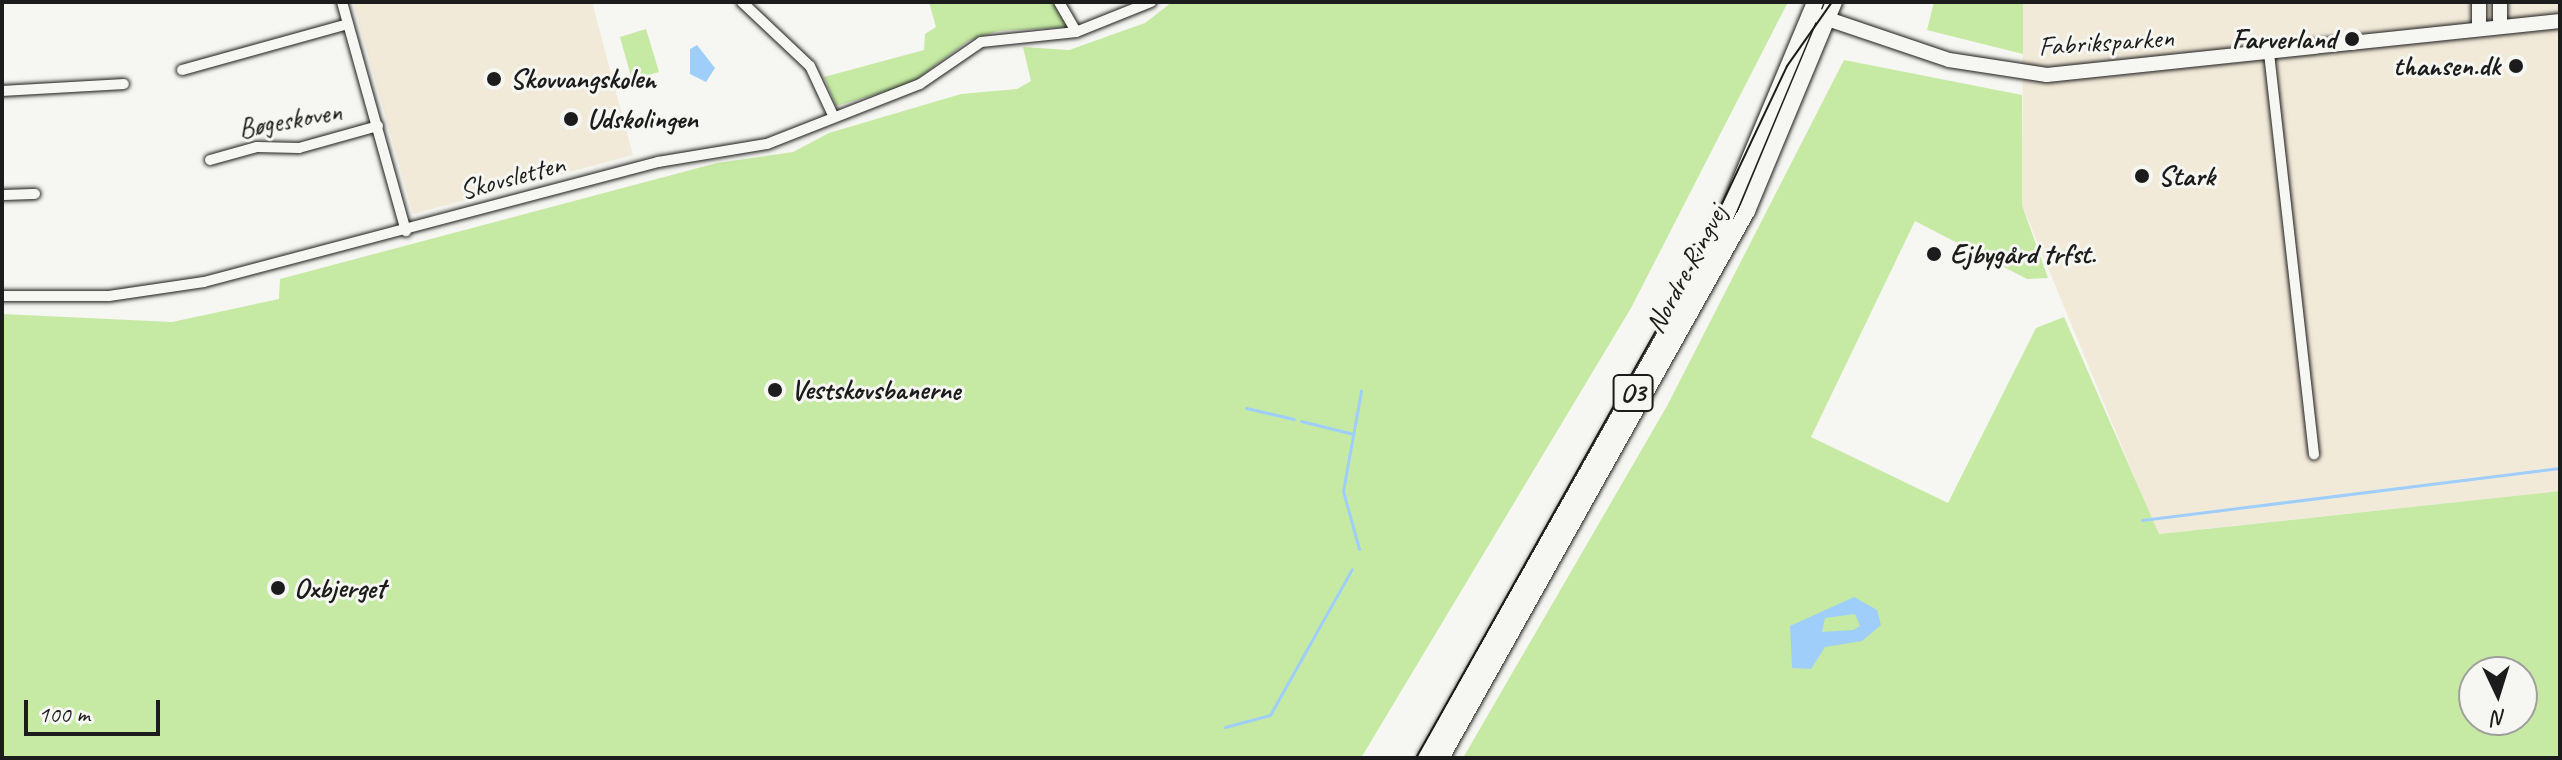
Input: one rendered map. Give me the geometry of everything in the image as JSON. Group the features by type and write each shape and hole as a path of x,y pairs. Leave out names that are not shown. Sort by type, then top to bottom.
{"main road":[{"name":"Nordre Ringvej","path":"1441,758 1742,220 1834,2"},
{"name":"Nordre Ringvej","path":"1426,758 1706,263 1813,8"}],"street":[{"name":"Bøgeskoven","path":"342,2 406,231"},
{"path":"742,2 810,66 832,113"},
{"path":"1059,2 1076,32"},
{"name":"Skovsletten","path":"2,296 151,291 406,231 668,159 767,144 832,113 920,84 981,42 1076,32 1151,2"},
{"path":"2479,2 2479,29"},
{"path":"2500,2 2500,27"},
{"name":"Fabriksparken","path":"1813,8 1828,20 1949,60 2047,75 2560,21"},
{"path":"182,70 348,24"},
{"path":"2269,53 2314,454"},
{"path":"2,91 124,84"},
{"name":"Bøgeskoven","path":"210,160 257,147 299,148 378,126"},
{"path":"2,195 35,194"}],"shaded area":[{"name":"Skovvangskolen","path":"353,2 592,2 633,155 413,214"},
{"path":"2023,2 2560,2 2560,491 2158,534 2022,205"}],"green space":[{"path":"929,2 1054,2 1068,27 998,31 968,41 909,85 836,106 824,77 924,50 925,34 936,27"},
{"path":"1172,2 1788,2 1631,308 1361,758 2,758 2,314 172,322 279,299 280,279 717,163 793,152 829,133 961,94 1017,89 1031,81 1023,47 1069,50 1145,23"},
{"path":"1934,2 2023,2 2023,54 1927,30"},
{"path":"646,29 659,72 632,80 620,37"},
{"path":"1844,60 2022,95 2022,205 2048,278 2027,279 1915,221 1811,437 1948,503 2036,328 2064,317 2159,534 2560,491 2560,758 1463,758 1667,406"}],"water":[{"path":"697,45 715,68 706,82 690,74 690,49"},
{"path":"1854,597 1877,610 1881,625 1862,641 1825,647 1811,669 1792,668 1790,626","holes":["1855,614 1860,626 1853,630 1822,632 1825,618"]}],"waterway":[{"path":"1359,549 1343,491 1361,391"},
{"path":"1246,408 1294,419"},
{"path":"1301,421 1353,434"},
{"path":"2142,520 2560,468"},
{"path":"1225,727 1270,715 1352,569"}],"tram line":[{"path":"1416,758 1693,265 1787,66 1832,2"}],"place":[{"name":"Farverland","path":"2352,39"},
{"name":"thansen.dk","path":"2516,66"},
{"name":"Skovvangskolen","path":"494,79"},
{"name":"Udskolingen","path":"571,119"},
{"name":"Stark","path":"2142,176"},
{"name":"Ejbygård trfst.","path":"1934,254"},
{"name":"Vestskovsbanerne","path":"775,390"},
{"name":"Oxbjerget","path":"278,588"}]}
